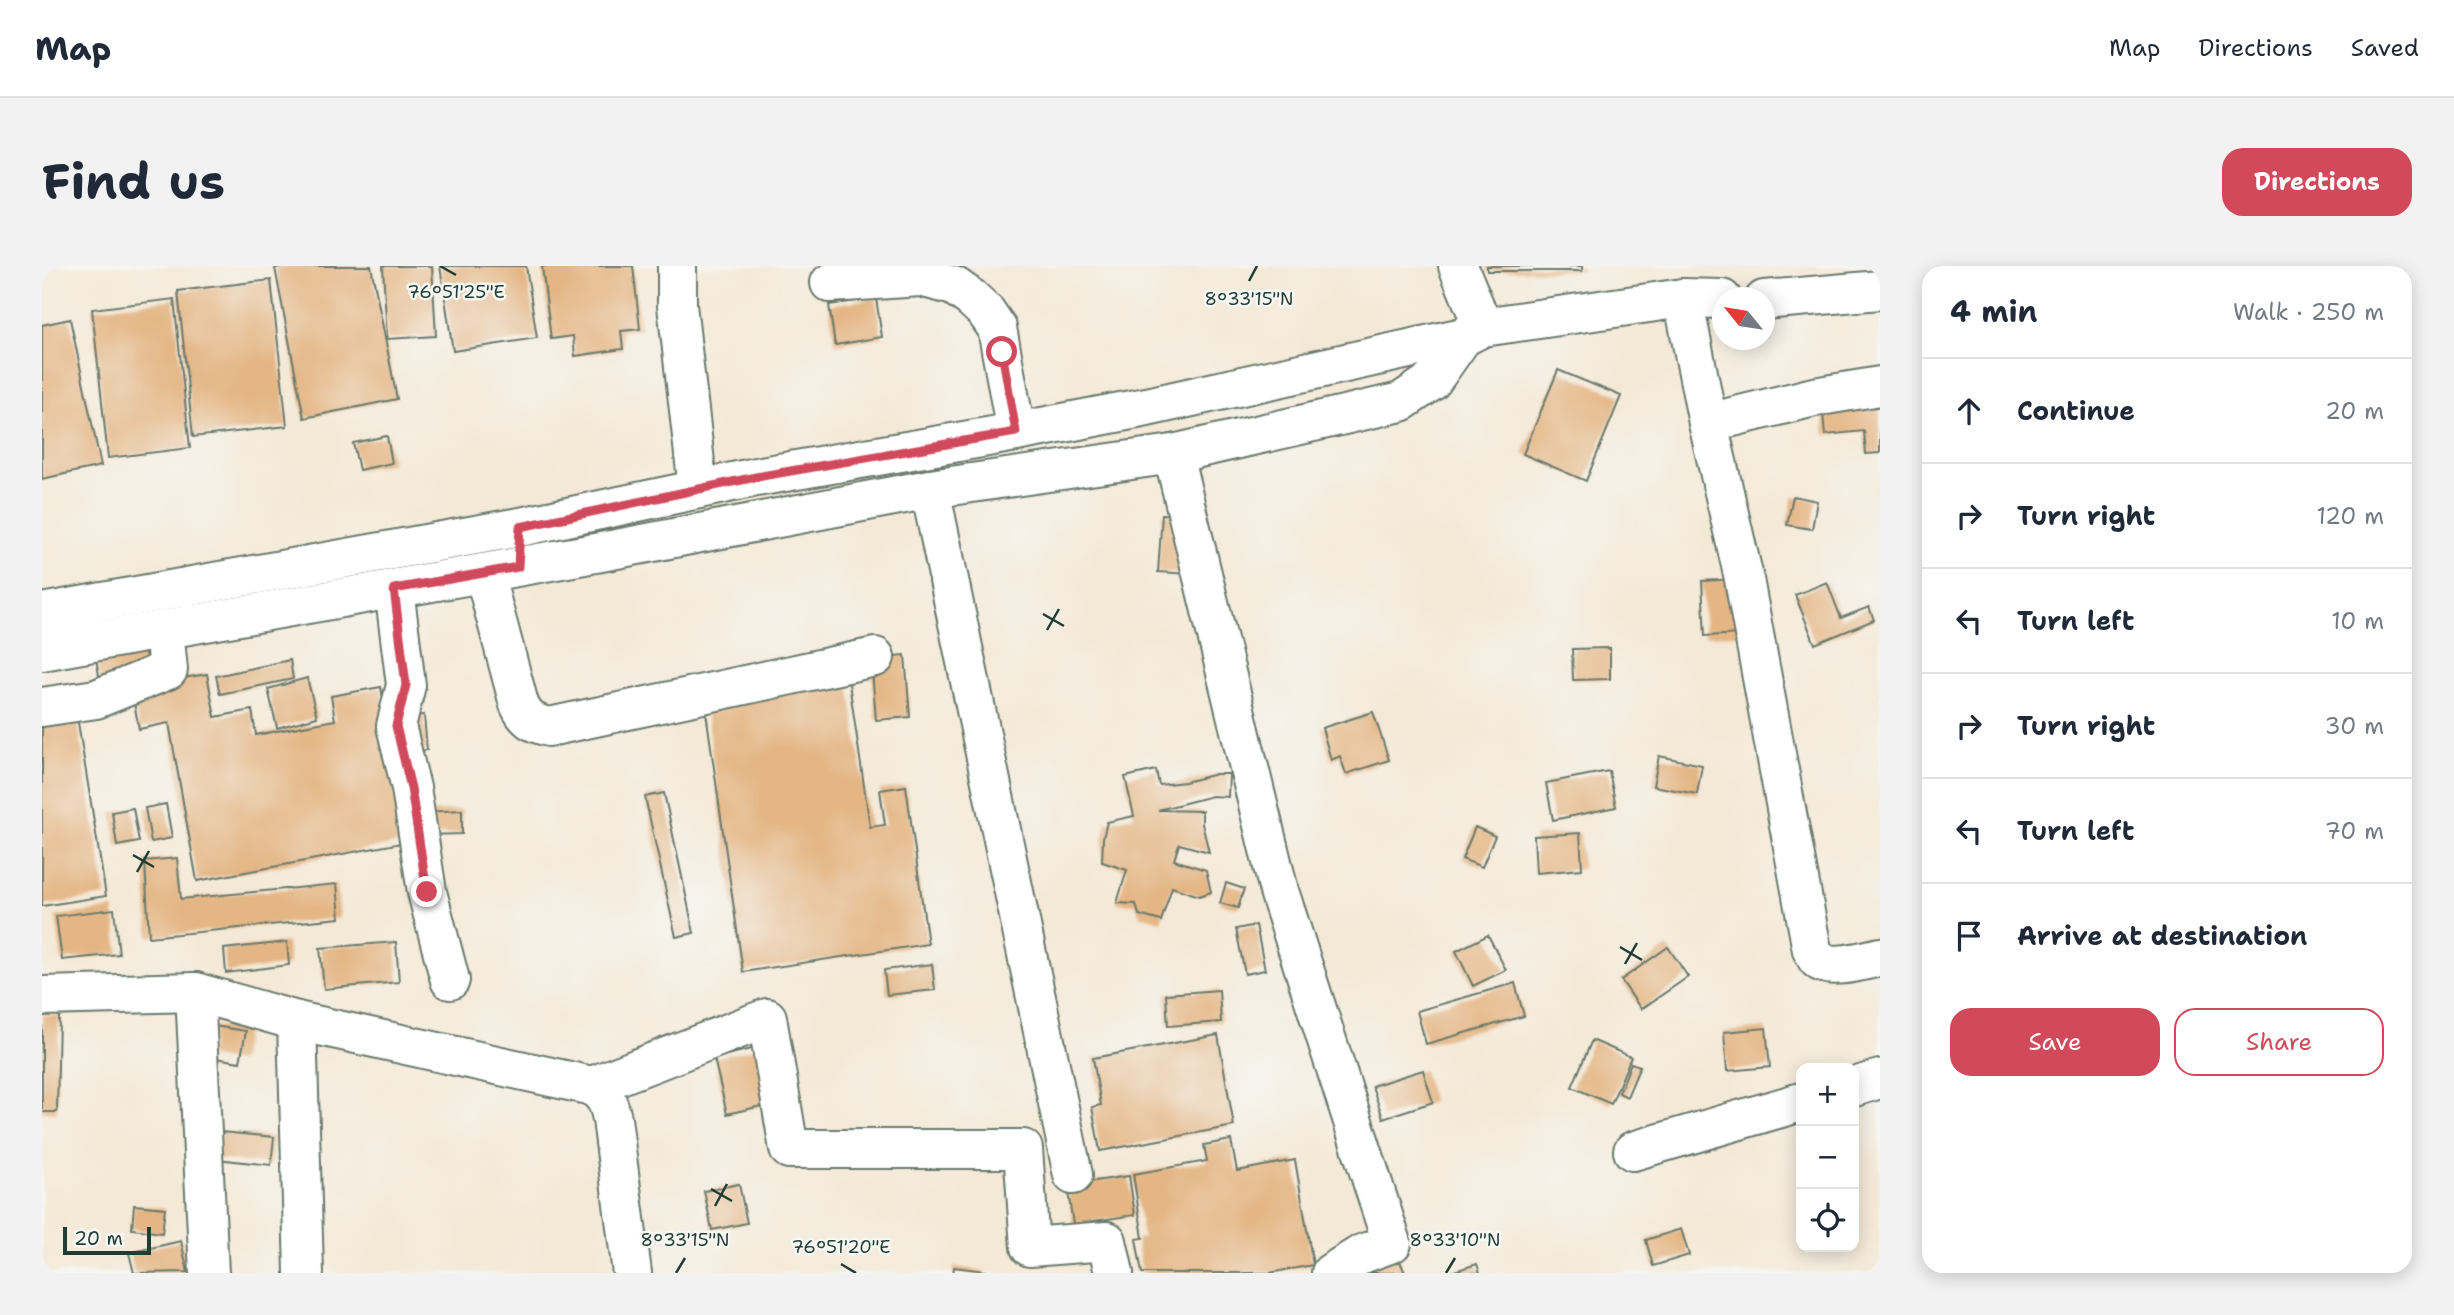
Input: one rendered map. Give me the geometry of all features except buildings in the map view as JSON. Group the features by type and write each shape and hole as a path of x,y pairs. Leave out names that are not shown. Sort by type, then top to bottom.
{"street":[{"path":"677,266 677,305 698,489"},
{"path":"1458,266 1473,332"},
{"path":"1717,266 1721,287"},
{"path":"830,283 920,277 954,286 971,298 986,312 997,328 1016,432"},
{"path":"1775,299 1880,290"},
{"path":"1683,298 1708,423 1743,574 1812,950 1819,961 1826,964 1839,965 1880,957"},
{"path":"42,651 115,619 698,489 1147,407 1473,332 1683,298 1712,298"},
{"path":"42,613 115,619 164,630 930,489 1173,454 1401,402 1432,381 1473,332"},
{"path":"1708,423 1814,397 1880,386"},
{"path":"1173,454 1279,891 1392,1243 1362,1254 1331,1273"},
{"path":"755,522 756,477"},
{"path":"930,489 1073,1175"},
{"path":"520,527 501,570 519,704 532,723 549,727 875,657"},
{"path":"394,589 406,685 396,726 411,788 427,892 450,980"},
{"path":"42,707 96,699 168,670 164,630"},
{"path":"195,992 209,1273"},
{"path":"42,996 195,992 297,1021 592,1086 602,1092 609,1103 632,1273"},
{"path":"592,1086 767,1018 789,1149 1023,1149 1030,1247 1107,1241 1114,1273"},
{"path":"297,1021 304,1273"},
{"path":"1859,1085 1880,1079"},
{"path":"1633,1151 1796,1103"}],"route":[{"path":"427,892 411,788 396,726 406,685 394,589 518,567 520,527 756,477 1016,432 1002,352"}]}
